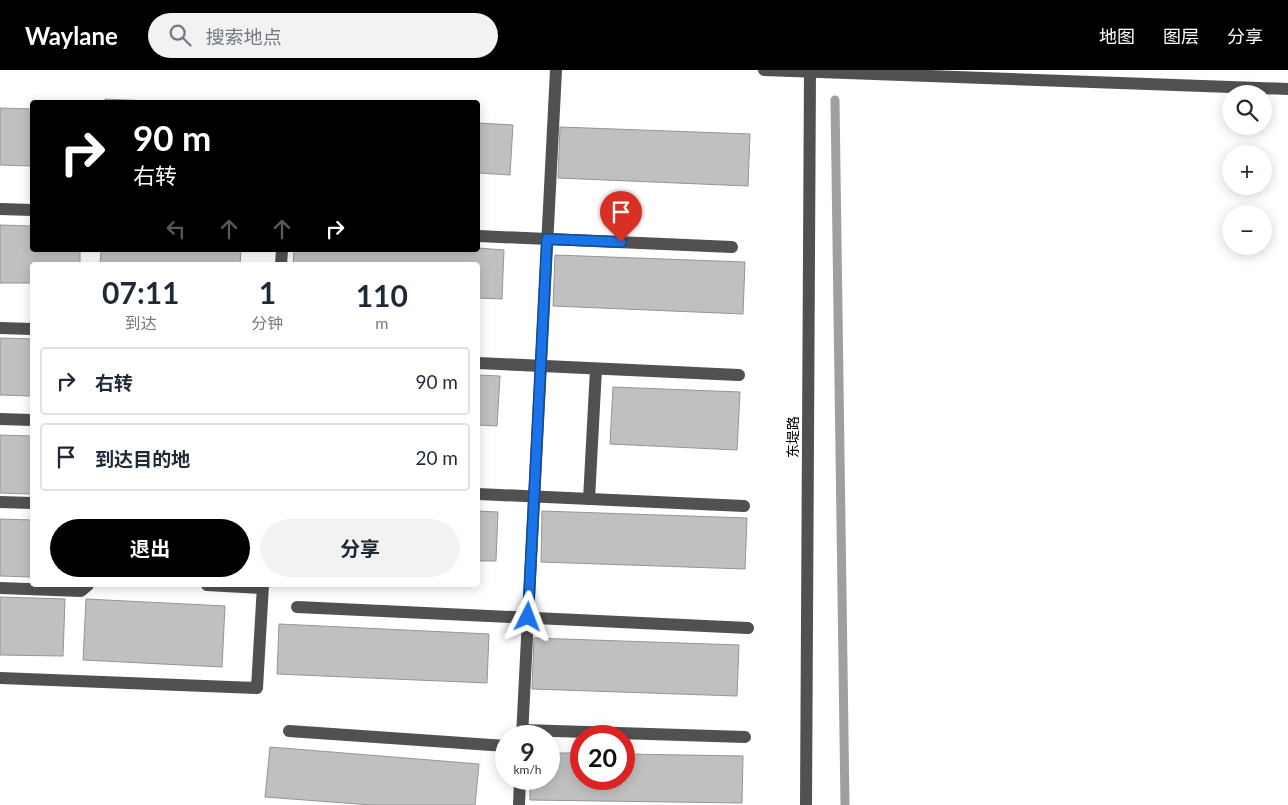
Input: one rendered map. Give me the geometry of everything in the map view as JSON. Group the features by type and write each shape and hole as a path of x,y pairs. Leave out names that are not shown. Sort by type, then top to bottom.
{"street":[{"path":"523,725 556,70"},
{"path":"764,70 1288,90"},
{"name":"东堤路","path":"806,805 810,71"},
{"path":"0,209 30,210"},
{"path":"480,236 732,246"},
{"path":"0,328 30,330"},
{"path":"480,363 739,375"},
{"path":"589,499 596,369"},
{"path":"0,419 30,420"},
{"path":"480,494 744,506"},
{"path":"0,502 30,503"},
{"path":"0,588 81,591 86,587"},
{"path":"0,678 257,688 262,587"},
{"path":"297,607 748,628"},
{"path":"288,731 495,745"},
{"path":"560,734 745,737"},
{"path":"519,805 520,790"}],"building":[{"path":"0,108 30,109 30,166 0,165"},
{"path":"480,123 513,125 510,175 480,173"},
{"path":"560,127 750,134 748,186 558,178"},
{"path":"0,225 30,226 30,252 80,252 80,262 30,262 30,283 0,283"},
{"path":"480,248 504,250 502,299 480,298 480,262 293,262 294,252 480,252"},
{"path":"101,252 241,252 240,262 100,262"},
{"path":"555,255 745,262 743,314 553,306"},
{"path":"0,338 30,339 30,396 0,395"},
{"path":"480,375 500,376 497,426 480,425"},
{"path":"613,387 740,392 737,450 610,444"},
{"path":"0,435 30,436 30,494 0,493"},
{"path":"480,511 498,512 496,561 480,561"},
{"path":"542,511 747,518 745,569 541,562"},
{"path":"0,519 30,520 30,577 0,576"},
{"path":"0,597 65,599 63,656 0,655"},
{"path":"86,599 225,606 222,667 83,660"},
{"path":"279,624 489,634 487,683 277,674"},
{"path":"534,638 739,645 737,696 532,689"},
{"path":"270,747 479,764 475,805 371,805 265,797"},
{"path":"560,753 570,753 570,790 635,790 635,754 743,756 742,803 530,800 530,790 560,790"}],"waterway":[{"path":"835,100 845,805"}],"route":[{"path":"528,617 547,239 621,242"}]}
